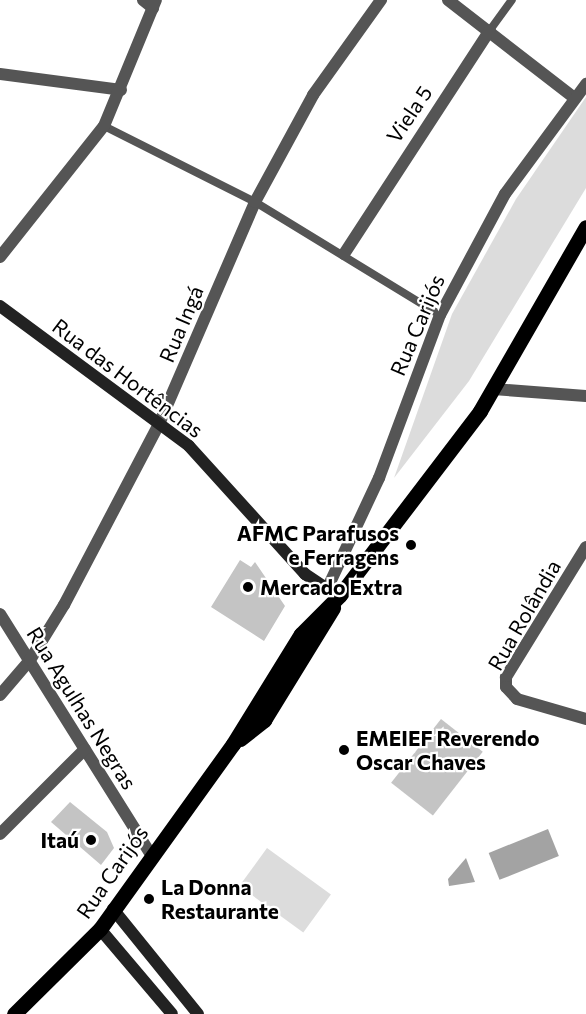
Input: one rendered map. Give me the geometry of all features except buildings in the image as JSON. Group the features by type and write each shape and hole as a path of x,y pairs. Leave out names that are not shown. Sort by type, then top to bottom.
{"main road":[{"name":"Rua Carijós","path":"14,1014 100,929 150,853 233,744 264,720 333,592 493,389 586,227"},
{"name":"Rua das Hortências","path":"0,306 189,446 305,574 333,592"},
{"path":"113,909 198,1014"},
{"path":"100,929 172,1014"}],"street":[{"path":"0,257 104,126 155,4 143,0"},
{"name":"Rua Ingá","path":"0,695 30,660 159,424 255,202 313,95 381,0"},
{"path":"448,0 490,30 573,97"},
{"name":"Viela 5","path":"344,255 490,30"},
{"path":"0,74 121,90"},
{"name":"Rua Carijós","path":"333,592 379,478 440,315 505,194 573,97 586,84"},
{"path":"493,389 586,396"},
{"name":"Rua Rolândia","path":"586,547 506,677 506,687 517,699 586,719"},
{"name":"Rua Agulhas Negras","path":"0,614 150,853"},
{"path":"0,834 86,749"}],"lane":[{"name":"Viela 5","path":"490,30 512,0"},
{"path":"104,126 255,202 440,315"}],"shaded area":[{"path":"586,97 586,188 469,381 394,478 452,314 516,199"},
{"path":"548,829 559,856 500,880 489,853"},
{"path":"267,848 331,894 303,932 239,886"},
{"path":"466,858 475,882 449,886 448,879"}],"place":[{"name":"AFMC Parafusos e Ferragens","path":"411,545"},
{"name":"Mercado Extra","path":"248,587"},
{"name":"EMEIEF Reverendo Oscar Chaves","path":"344,750"},
{"name":"Itaú","path":"91,840"},
{"name":"La Donna Restaurante","path":"149,899"}]}
